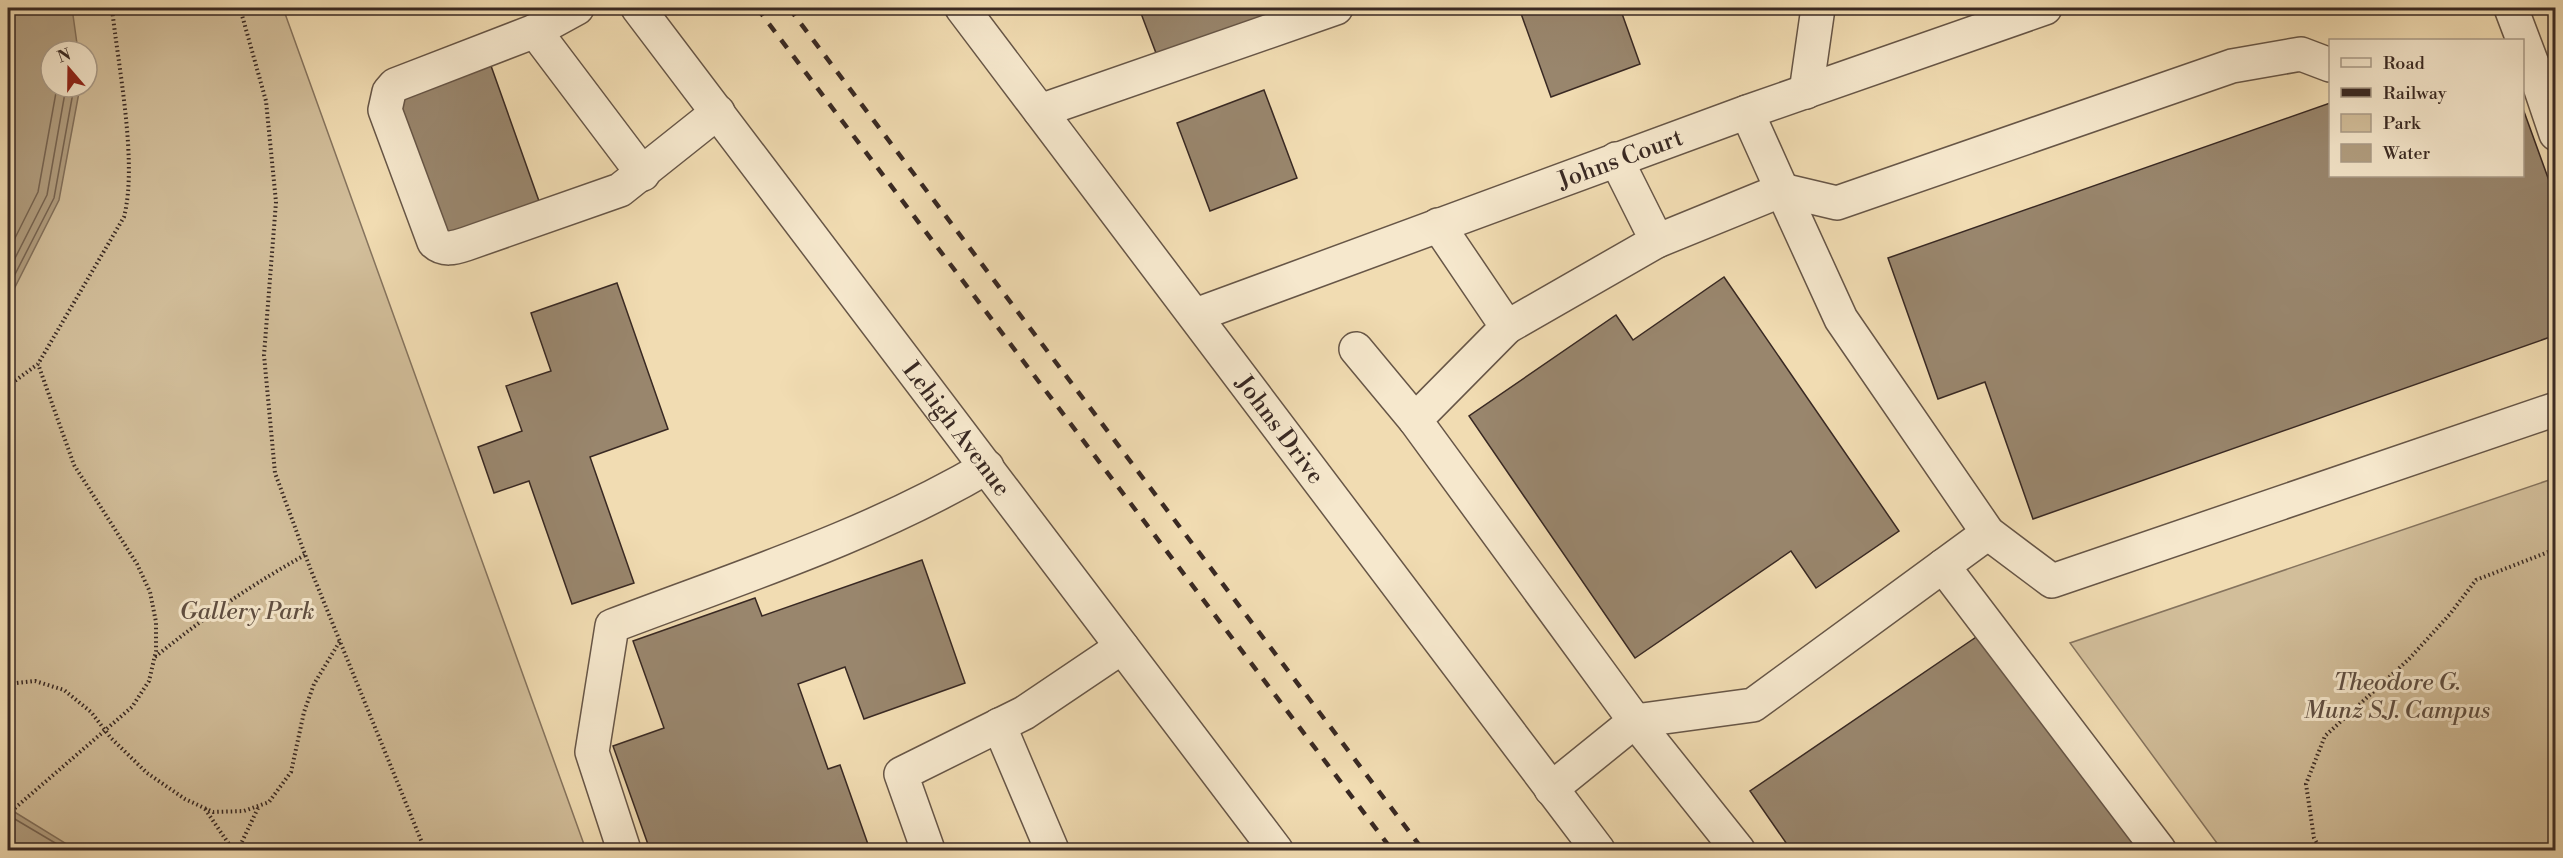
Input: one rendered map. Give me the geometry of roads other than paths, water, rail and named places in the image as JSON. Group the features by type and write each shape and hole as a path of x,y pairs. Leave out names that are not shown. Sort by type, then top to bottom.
{"street":[{"path":"577,8 535,31 395,84 388,92 385,110 434,242 447,249 466,244 620,190 718,112"},
{"name":"Lehigh Avenue","path":"638,8 987,467 1271,849"},
{"name":"Johns Drive","path":"962,8 1598,850"},
{"path":"1040,111 1336,8"},
{"path":"1806,92 1818,8"},
{"name":"Johns Court","path":"1196,315 1616,159 2045,8"},
{"path":"2511,8 2520,39"},
{"path":"535,31 642,174"},
{"path":"1415,420 1507,327 1657,241 1782,190 1838,203 2232,66 2301,54 2329,64"},
{"path":"2528,68 2556,134"},
{"path":"1747,112 1841,319 1988,533 2052,581 2556,409"},
{"path":"1616,159 1657,241"},
{"path":"1438,225 1507,327"},
{"path":"1356,349 1415,420 1635,721 1738,850"},
{"path":"624,850 592,752 612,626 824,546 934,498 987,467"},
{"path":"1551,789 1635,721 1753,705 1988,533"},
{"path":"1943,566 2158,850"},
{"path":"928,850 902,774 1024,713 1122,647"},
{"path":"999,725 1052,850"}],"water":[{"path":"8,8 72,8 76,39 39,39 39,99 78,99 59,200 8,301"},
{"path":"8,808 70,846 75,850 8,850"}],"railway":[{"path":"757,8 1392,850"},
{"path":"789,8 1423,850"}],"park label":[{"name":"Gallery Park","path":"247,611"},
{"name":"Theodore G. Munz S.J. Campus","path":"2397,696"}]}
